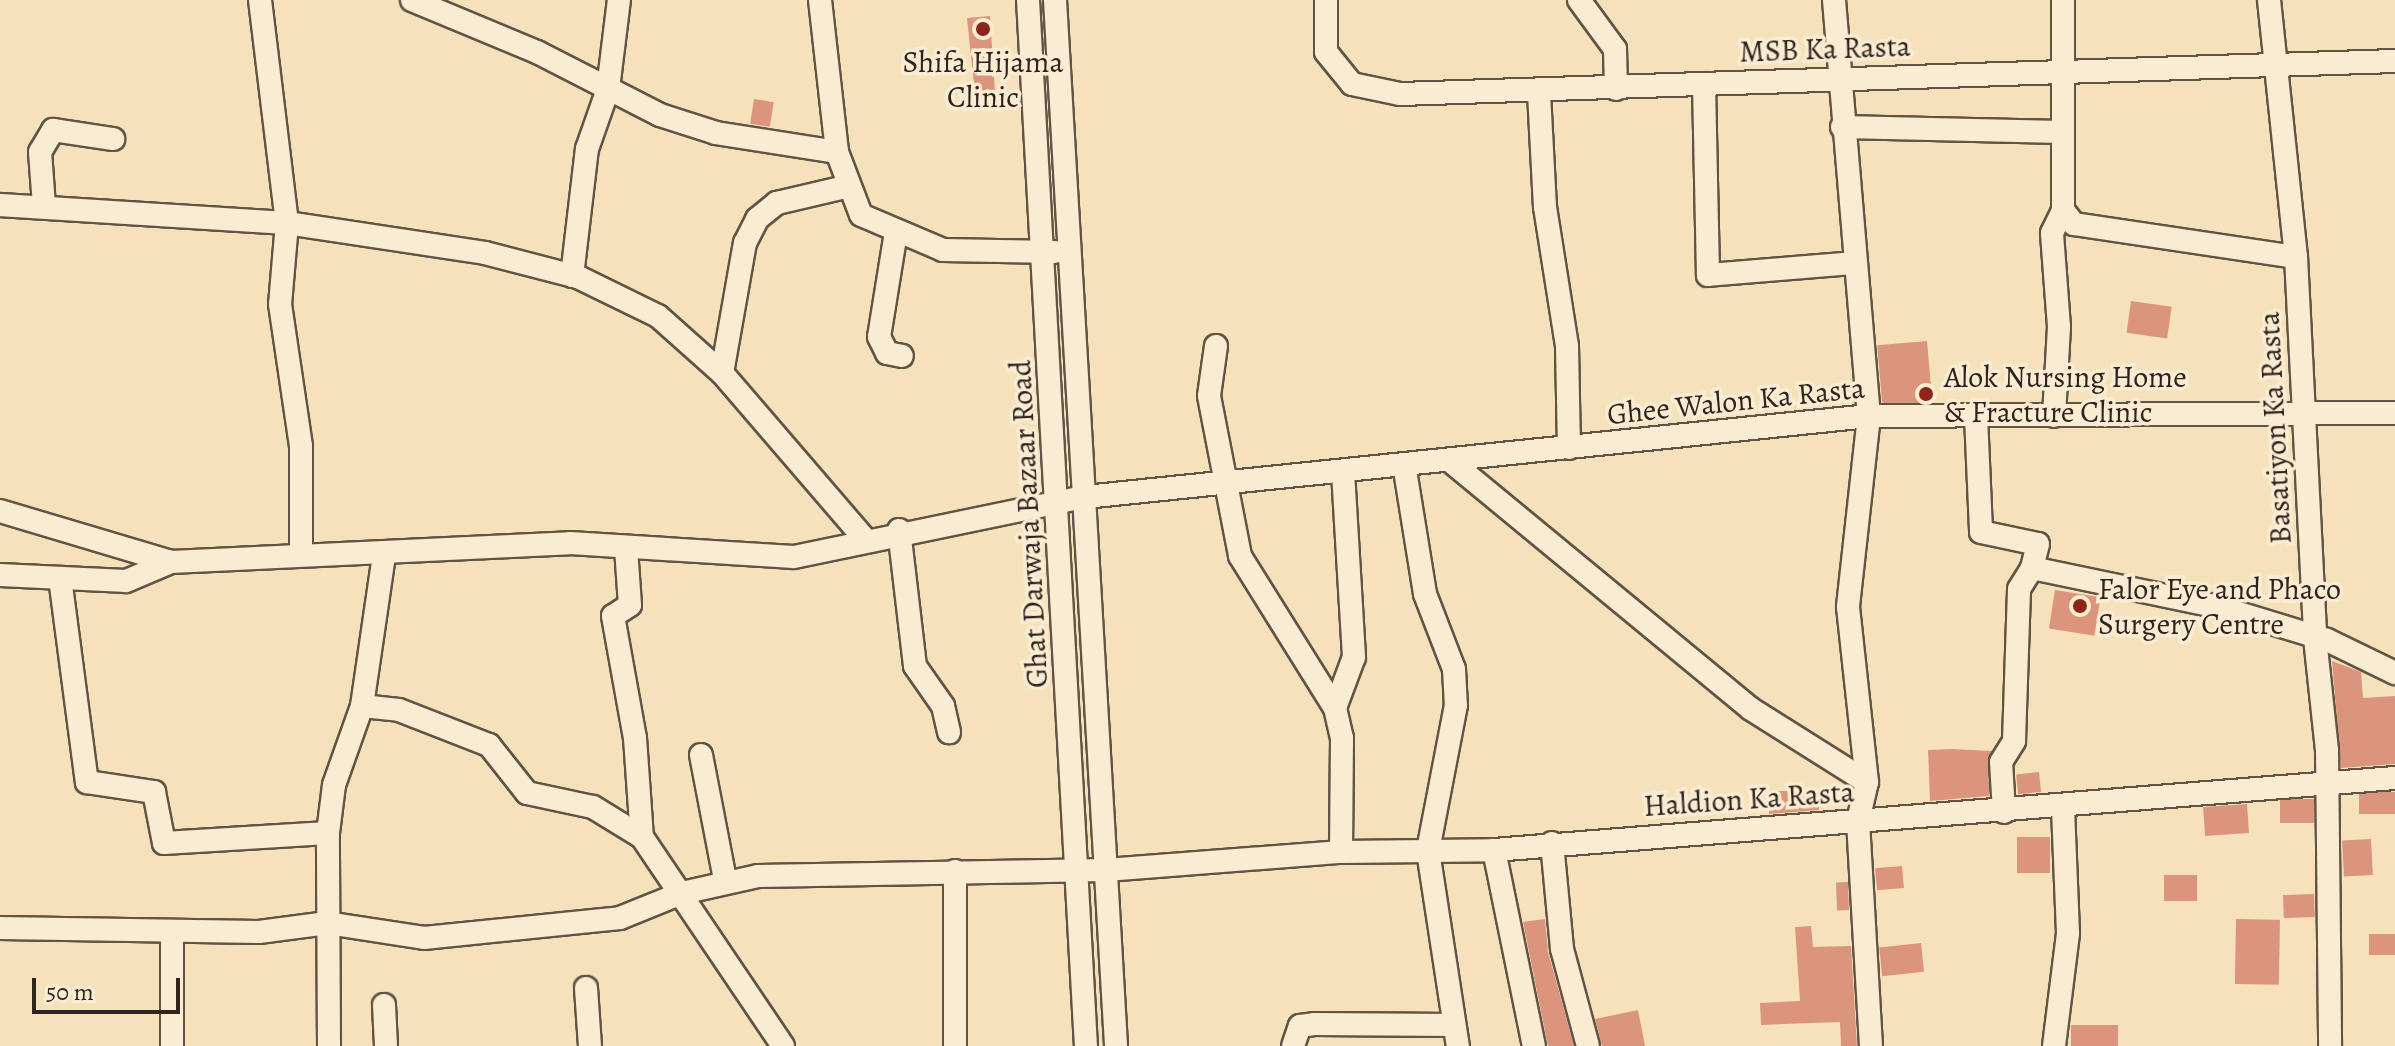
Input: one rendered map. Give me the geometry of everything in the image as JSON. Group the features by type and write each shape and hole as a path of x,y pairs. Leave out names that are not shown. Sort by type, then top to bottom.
{"street":[{"path":"260,0 287,223 280,304 301,446 301,551"},
{"path":"412,0 608,89 716,133 837,152"},
{"path":"572,276 587,149 608,89 619,0"},
{"path":"820,0 837,152 845,187 861,215 943,250 1071,251"},
{"name":"Ghat Darwaja Bazaar Road","path":"1028,0 1060,501 1086,1046"},
{"path":"1055,0 1116,1046"},
{"name":"MSB Ka Rasta","path":"1326,0 1326,52 1352,84 1400,94 1539,93 1837,76 2395,61"},
{"path":"1579,0 1615,49 1616,89"},
{"path":"1834,0 1837,76 1869,416 1848,607 1867,782 1858,821 1871,1046"},
{"path":"2054,416 2059,327 2052,233 2063,210 2063,0"},
{"name":"Basatiyon Ka Rasta","path":"2269,0 2273,64 2296,257 2315,638 2326,785 2330,1046"},
{"path":"1704,84 1708,275 1854,263"},
{"path":"1539,93 1545,207 1567,346 1569,448"},
{"path":"1842,127 2062,132"},
{"path":"44,206 40,152 53,130 113,139"},
{"path":"722,373 745,243 757,219 777,203 845,187"},
{"path":"0,205 287,223 485,253 572,276 658,316 722,373 865,539"},
{"path":"2063,210 2091,230 2296,257"},
{"path":"896,232 879,337 887,353 902,356"},
{"path":"1216,346 1209,396 1225,483 1249,580 1335,708 1342,738 1341,852"},
{"name":"Ghee Walon Ka Rasta","path":"171,562 301,551 384,556 570,543 794,557 899,530 1085,497 1869,416 2305,416 2395,413"},
{"path":"1976,416 1981,532 2038,544 2032,568 2019,589 2014,741 2001,762 2004,812"},
{"path":"1449,460 1751,709 1867,782"},
{"path":"1293,1046 1300,1026 1314,1024 1456,1036 1428,851 1456,705 1454,669 1425,594 1404,464"},
{"path":"1335,708 1354,657 1343,471"},
{"path":"0,511 171,562"},
{"path":"899,530 915,666 943,706 949,732"},
{"path":"626,548 630,605 613,616 642,837"},
{"path":"329,1046 328,833 334,785 362,706 384,556"},
{"path":"0,575 126,581 171,562"},
{"path":"2032,568 2219,607 2315,638 2395,673"},
{"path":"60,578 87,782 154,792 164,843 328,833"},
{"path":"362,706 399,710 489,745 527,793 593,807 642,837 682,893 766,1030 783,1046"},
{"path":"701,755 725,880"},
{"name":"Haldion Ka Rasta","path":"0,928 172,933 327,923 424,938 620,918 682,893 725,880 955,871 1106,870 1341,852 1494,850 1552,843 2004,812 2395,778"},
{"path":"2054,1046 2068,933 2063,807"},
{"path":"1552,843 1562,949 1588,1046"},
{"path":"1494,850 1534,1046"},
{"path":"955,871 955,1046"},
{"path":"172,933 172,1046"},
{"path":"586,988 590,1046"},
{"path":"384,1005 386,1046"}],"building":[{"path":"990,16 995,93 975,94 967,18"},
{"path":"754,99 774,102 770,127 750,124"},
{"path":"2131,301 2172,307 2167,338 2127,333"},
{"path":"1927,341 1932,402 1883,406 1877,345"},
{"path":"2055,590 2100,597 2094,636 2049,629"},
{"path":"2332,661 2361,672 2363,698 2395,696 2395,764 2341,768"},
{"path":"1928,750 1992,751 1989,796 1930,801"},
{"path":"2039,772 2041,792 2018,794 2016,774"},
{"path":"1769,791 1819,791 1819,810 1769,814"},
{"path":"2359,792 2395,792 2395,814 2359,814"},
{"path":"2280,799 2314,799 2314,823 2280,823"},
{"path":"2247,804 2249,833 2205,836 2203,807"},
{"path":"2017,837 2050,837 2050,873 2017,873"},
{"path":"2371,839 2373,875 2344,876 2342,841"},
{"path":"1902,866 1904,888 1877,890 1875,868"},
{"path":"2164,875 2197,875 2197,901 2164,901"},
{"path":"1836,882 1848,882 1849,910 1837,910"},
{"path":"2314,894 2315,917 2284,918 2283,895"},
{"path":"1545,919 1548,952 1574,1046 1548,1046 1523,922"},
{"path":"2236,919 2280,920 2279,985 2235,984"},
{"path":"1811,926 1813,947 1851,946 1857,1046 1841,1046 1840,1022 1761,1025 1760,1003 1800,1001 1795,927"},
{"path":"2369,934 2395,934 2395,955 2369,955"},
{"path":"1921,943 1924,972 1882,976 1879,947"},
{"path":"1638,1010 1645,1046 1602,1046 1595,1019"},
{"path":"2071,1025 2118,1025 2118,1046 2071,1046"}],"place":[{"name":"Shifa Hijama Clinic","path":"983,29"},
{"name":"Alok Nursing Home & Fracture Clinic","path":"1926,394"},
{"name":"Falor Eye and Phaco Surgery Centre","path":"2080,606"}]}
